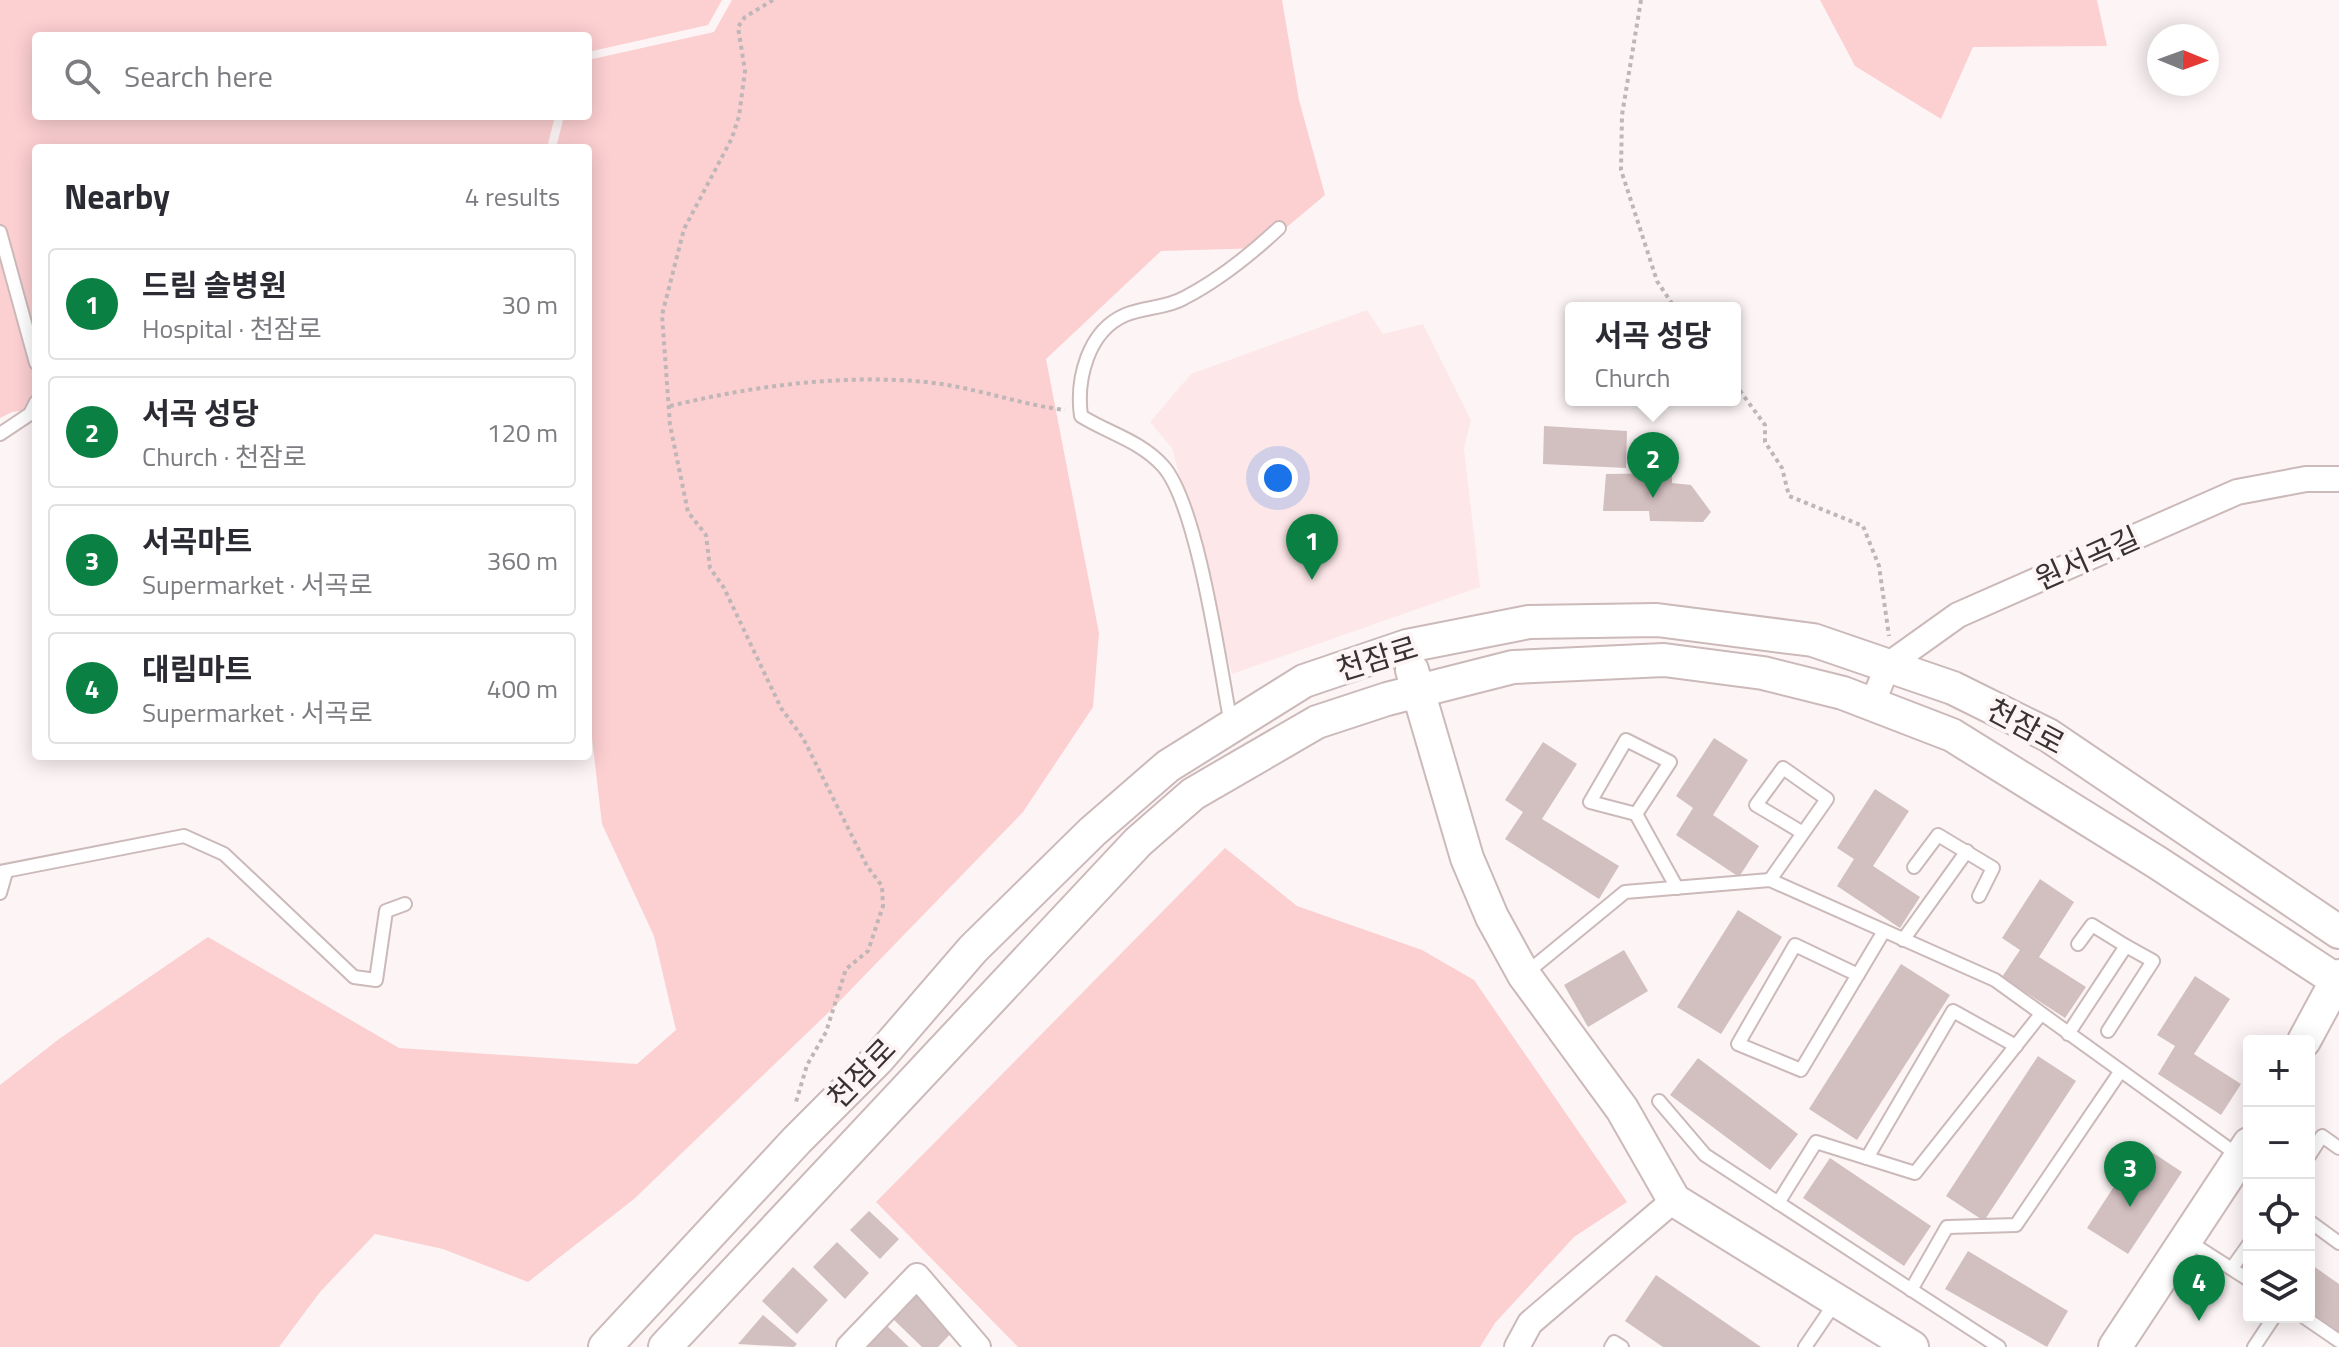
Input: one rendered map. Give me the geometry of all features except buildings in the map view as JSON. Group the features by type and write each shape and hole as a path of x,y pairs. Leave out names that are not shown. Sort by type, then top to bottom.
{"street":[{"name":"원서곡길","path":"1892,662 1958,615 2237,492 2306,479 2339,479"},
{"name":"천잠로","path":"605,1347 797,1140 878,1059 973,949 1092,832 1168,766 1231,724 1304,681 1407,646 1529,622 1657,620 1813,640 1892,662 2048,735 2339,932"},
{"path":"1407,646 1416,691 1467,858 1492,917 1524,975 1622,1109 1674,1200 1912,1347"},
{"name":"천잠로","path":"665,1347 1138,842 1193,794 1317,722 1416,691 1513,667 1664,660 1763,673 1873,702 1952,735 2338,980"},
{"path":"1873,702 1892,662"},
{"path":"2307,1035 2338,980"},
{"path":"2115,1347 2243,1154"},
{"path":"1517,1347 1530,1323 1674,1200"},
{"path":"849,1347 917,1276 978,1347"}],"lane":[{"path":"1231,724 1208,602 1178,489 1163,466 1132,440 1081,416 1082,370 1100,332 1124,316 1182,300 1249,257 1279,228"},
{"path":"0,232 32,348"},
{"path":"0,434 32,410"},
{"path":"1636,814 1670,762 1626,740 1590,802 1636,814 1677,888"},
{"path":"1770,880 1827,799 1783,768 1756,805 1803,833"},
{"path":"1914,867 1938,835 1993,868 1979,896"},
{"path":"0,893 3,872 184,836 224,854 354,977 376,980 386,911 405,904"},
{"path":"1903,940 1967,851"},
{"path":"1524,975 1625,892 1770,880 1995,980 2120,1072 2243,1150"},
{"path":"2078,944 2092,925 2153,961 2108,1031"},
{"path":"1858,975 1795,945 1738,1044 1801,1070 1858,975 1884,931"},
{"path":"2068,1034 2126,946"},
{"path":"1867,1158 1953,1011 2016,1046"},
{"path":"1778,1203 1816,1142 1915,1173 2041,1014"},
{"path":"1911,1290 1947,1227 2016,1225 2120,1072"},
{"path":"1659,1101 1705,1155 1999,1347"},
{"path":"2315,1147 2322,1136 2339,1148"},
{"path":"2315,1225 2339,1243"},
{"path":"2185,1239 2243,1276"},
{"path":"2232,1268 2244,1251"},
{"path":"1805,1347 1837,1299"},
{"path":"2254,1347 2270,1323"},
{"path":"2313,1323 2339,1341"},
{"path":"1611,1347 1614,1342 1622,1347"}],"path":[{"path":"773,0 745,17 738,27 745,71 739,116 732,138 684,229 662,315 670,425 688,512 706,535 710,568 724,588 781,708 803,738 867,866 882,886 883,906 868,951 846,969 826,1032 807,1065 795,1107 797,1140"},
{"path":"1641,0 1622,115 1621,170 1657,281 1671,302"},
{"path":"670,406 820,380 926,382 994,392 1023,405 1072,411"},
{"path":"1741,392 1765,425 1765,442 1782,468 1789,496 1863,526 1879,566 1892,662"}],"shaded area":[{"path":"0,0 722,0 708,25 592,51 592,32 32,32 32,120 554,120 548,144 32,144 32,410 12,412 0,418"},
{"path":"732,0 1282,0 1299,100 1325,195 1262,248 1161,251 1046,359 1099,633 1093,707 1023,812 830,1011 634,1199 528,1282 443,1249 375,1234 320,1292 279,1347 0,1347 0,1085 59,1039 208,937 399,1048 637,1064 676,1030 654,936 602,824 592,738 592,144 557,144 563,120 592,120 592,59 714,32"},
{"path":"1820,0 2097,0 2107,46 1973,47 1941,119 1855,66"},
{"path":"1367,310 1383,334 1423,324 1471,420 1464,448 1480,587 1232,674 1172,448 1150,422 1191,374"},
{"path":"1225,848 1297,906 1422,950 1474,980 1627,1202 1574,1237 1495,1323 1480,1347 1018,1347 876,1202"}],"place":[{"name":"서곡 성당","path":"1653,498"},
{"name":"드림 솔병원","path":"1312,580"},
{"name":"서곡마트","path":"2130,1207"},
{"name":"대림마트","path":"2199,1321"}]}
